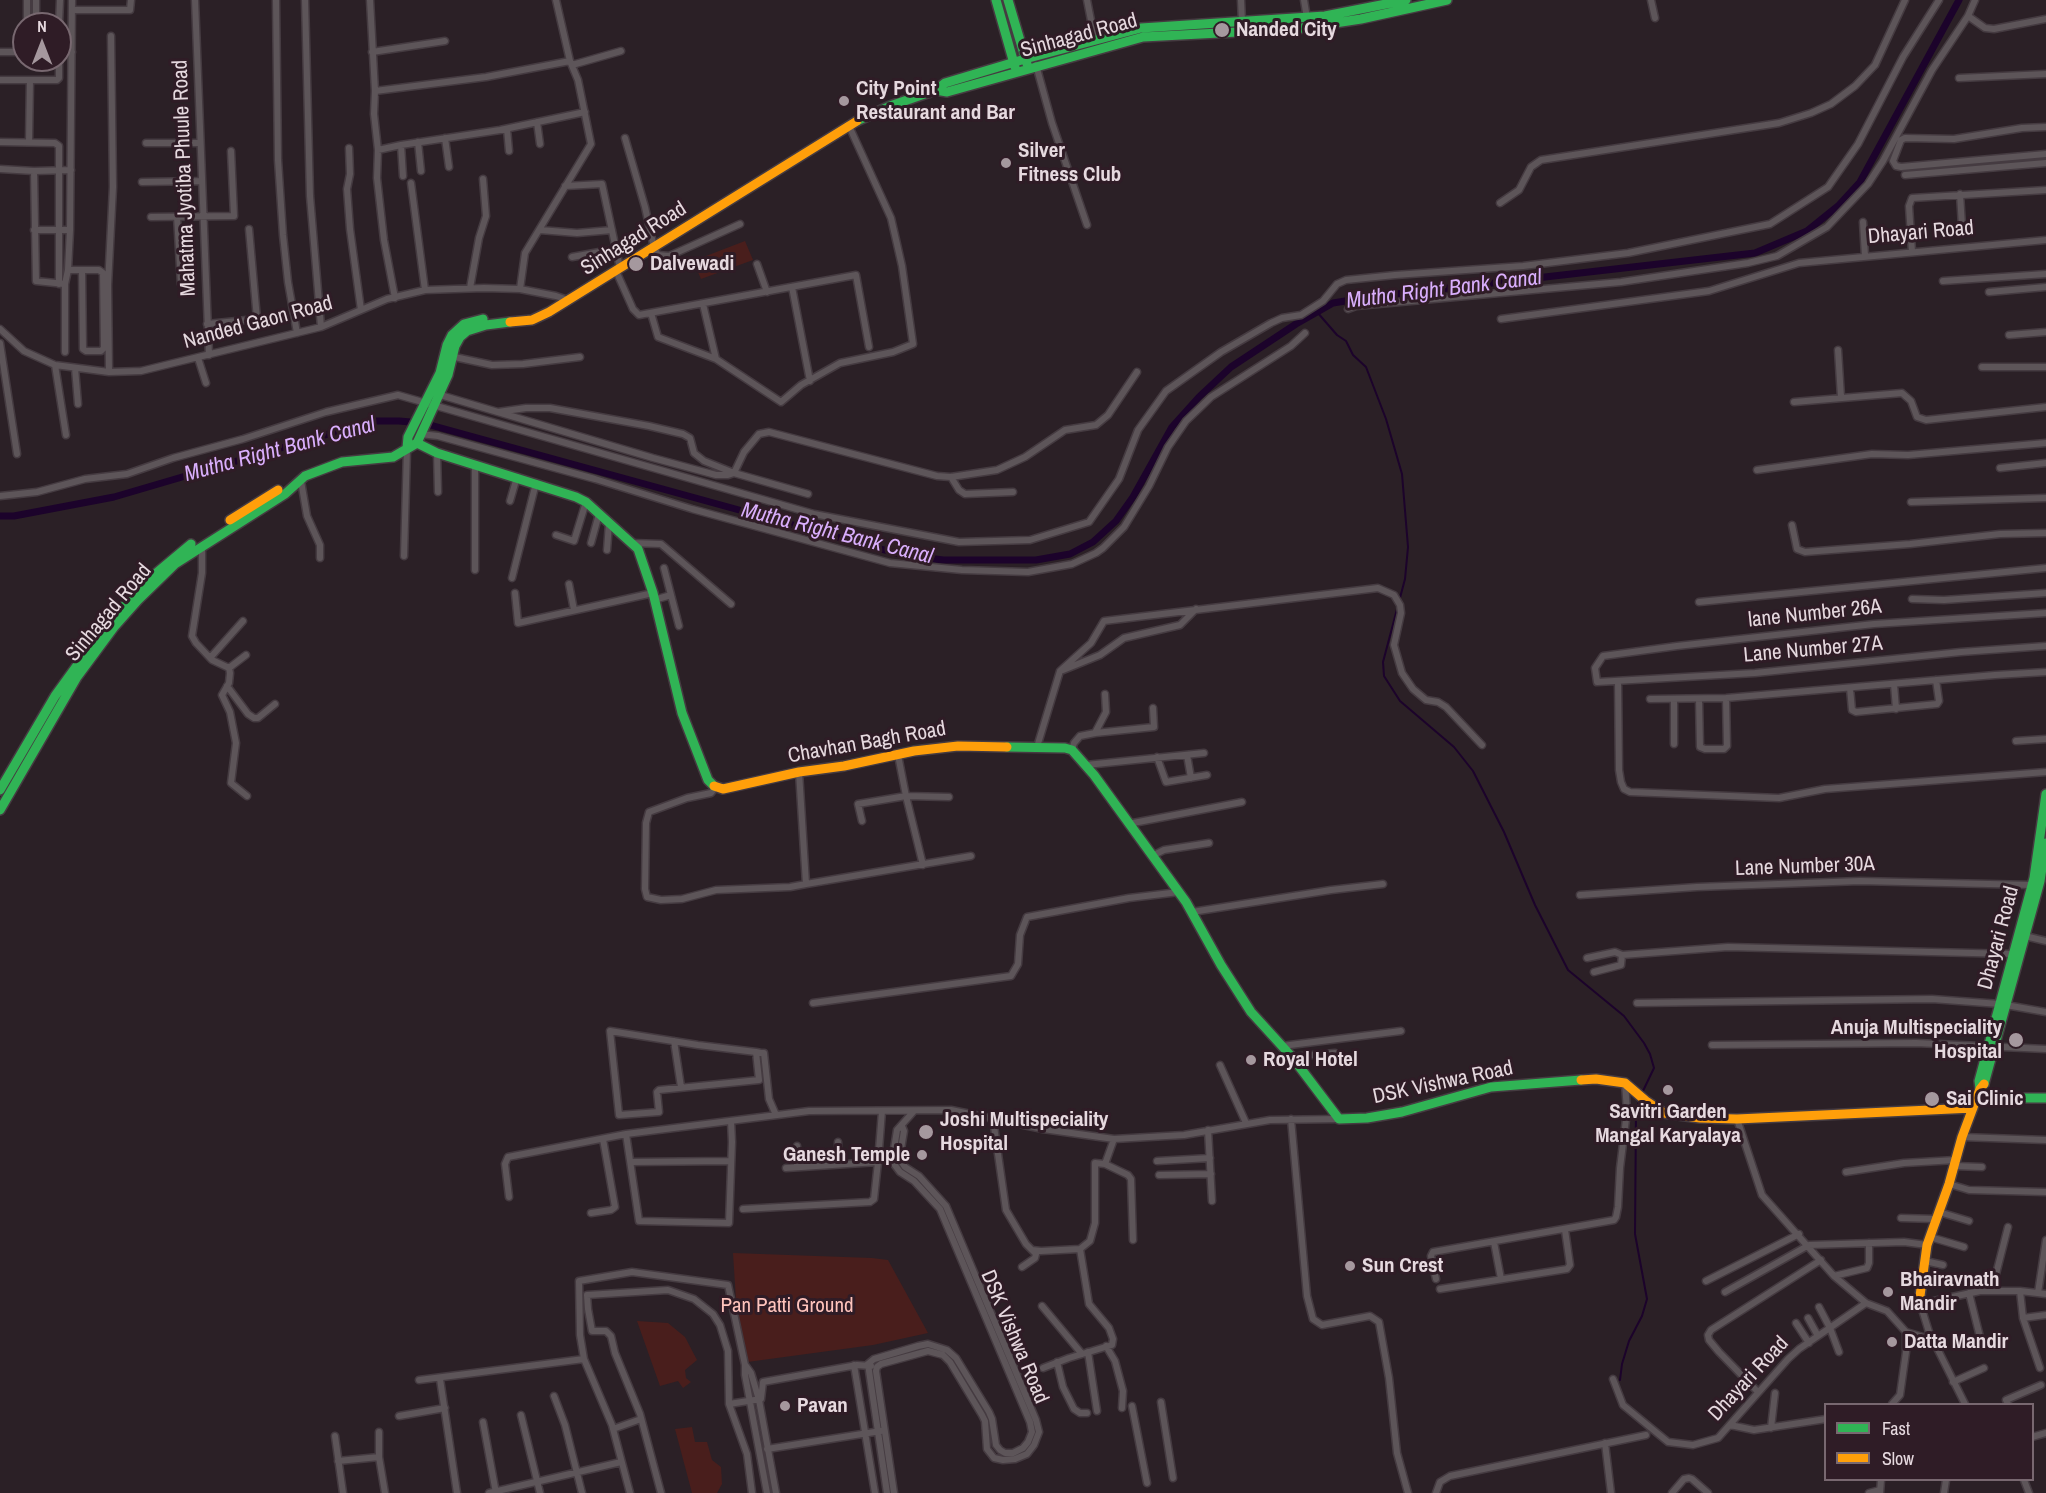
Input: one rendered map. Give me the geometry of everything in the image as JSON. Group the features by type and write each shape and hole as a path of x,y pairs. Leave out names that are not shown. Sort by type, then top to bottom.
{"main road":[{"path":"996,0 1015,67"},
{"path":"1008,0 1030,64"},
{"name":"Sinhagad Road","path":"1190,29 1265,31 1316,26 1406,0"},
{"name":"Sinhagad Road","path":"1030,64 1095,41 1142,33 1360,14 1447,0"},
{"name":"Sinhagad Road","path":"407,448 410,434 436,394 444,374 452,335 459,327 469,322 511,315 540,315 654,248 849,126 881,109 936,90 947,92 1015,67 1142,33"},
{"name":"Sinhagad Road","path":"0,790 64,682 105,627 136,591 179,552 283,488 336,464 386,459 401,454 417,443 431,404"},
{"path":"417,443 437,453 536,483 586,502 638,549 654,596 682,713 708,780 716,788"},
{"name":"Sinhagad Road","path":"0,810 65,697 114,627 138,600 175,564 285,494 297,482"},
{"name":"Chavhan Bagh Road","path":"716,788 723,789 799,772 844,766 914,751 958,746 1072,750"},
{"path":"1072,750 1086,765 1179,892 1251,1012 1292,1058 1339,1119"},
{"name":"Dhayari Road","path":"2003,1004 2013,954 2039,883 2046,794"},
{"name":"Dhayari Road","path":"1920,1300 1924,1261 1929,1241 1978,1094 1978,1081 2025,936 2039,883 2046,843"},
{"name":"DSK Vishwa Road","path":"1339,1119 1367,1118 1402,1112 1491,1087 1596,1079 1628,1086"},
{"path":"1628,1086 1664,1113 1677,1116 1737,1119 1973,1108"},
{"path":"1978,1094 2046,1098"}],"street":[{"path":"72,0 72,10 130,10 131,0"},
{"name":"Mahatma Jyotiba Phuule Road","path":"195,0 208,355"},
{"path":"276,0 278,160 282,225 288,282 297,333"},
{"path":"305,0 310,196 321,327"},
{"path":"370,0 375,91 374,114 378,150 377,177 384,240 395,298"},
{"path":"520,289 525,253 591,144 578,80 571,63 556,0"},
{"path":"1087,0 1095,41"},
{"path":"1241,0 1242,23"},
{"path":"1304,0 1307,18"},
{"path":"1650,0 1655,18"},
{"path":"1500,203 1519,190 1531,167 1541,160 1779,123 1831,104 1855,86 1875,65 1905,0"},
{"path":"0,496 37,492 85,479 127,474 326,412 398,395 814,514 959,542 1030,540 1089,522 1119,479 1138,430 1166,391 1221,352 1271,323 1282,318 1301,315 1323,301 1337,285 1346,280 1395,274 1512,267 1628,253 1770,224 1828,187 1858,144 1903,57 1939,0"},
{"path":"1348,309 1356,306 1621,282 1748,263 1777,256 1827,227 1868,184 1884,160 1932,70 1968,16 1975,0"},
{"path":"1968,16 1980,26 1994,29 2046,19"},
{"path":"108,372 108,285 113,187 111,36"},
{"path":"372,52 445,41"},
{"path":"375,91 486,77 571,63 621,51"},
{"path":"1030,64 1087,225"},
{"path":"0,80 58,79 58,72"},
{"path":"62,284 68,270 70,230 72,72"},
{"path":"1959,78 2046,74"},
{"path":"29,142 30,80"},
{"path":"378,150 507,129 585,112"},
{"path":"537,122 540,144"},
{"path":"651,313 658,337 716,359 782,402 810,381 840,363 893,352 913,344 902,266 891,218 849,126"},
{"path":"2046,127 2022,128 1954,139 1905,138 1893,161 1896,166 1901,167 2046,154"},
{"path":"507,129 509,151"},
{"path":"445,138 449,167"},
{"path":"625,138 654,248 658,255 669,256 740,224"},
{"path":"0,142 57,143 59,146 59,230 65,352"},
{"path":"418,142 421,171"},
{"path":"146,143 200,143"},
{"path":"401,145 403,176"},
{"path":"349,148 350,174 347,189 361,310"},
{"path":"151,217 234,216 231,151"},
{"path":"1905,175 2046,163"},
{"path":"0,169 70,170"},
{"path":"34,171 36,282 62,284"},
{"path":"470,288 479,238 486,216 483,179"},
{"path":"142,182 202,181"},
{"path":"411,183 425,290"},
{"path":"565,186 602,184 616,249 618,270 633,309 639,315 856,276 869,347"},
{"path":"1912,252 1910,200 1915,197 2046,190"},
{"path":"1960,194 1962,226"},
{"path":"177,216 181,284"},
{"path":"1863,222 1865,256"},
{"path":"207,324 257,320 249,229"},
{"path":"34,230 70,230"},
{"path":"540,230 577,233 612,230"},
{"name":"Dhayari Road","path":"1501,319 1709,291 1799,263 2046,240"},
{"path":"572,257 616,249"},
{"path":"757,264 767,292"},
{"path":"68,270 82,270 99,270 103,273 104,348 101,351 83,349 82,270"},
{"path":"1943,281 2046,274"},
{"path":"792,287 810,381"},
{"path":"1989,292 2046,287"},
{"name":"Nanded Gaon Road","path":"0,329 24,351 55,365 108,372 141,371 321,327 387,300 425,290 520,289 568,300"},
{"path":"703,304 716,359"},
{"path":"2009,335 2046,332"},
{"path":"410,434 438,436 595,479 692,510 890,563 962,570 1028,572 1072,564 1103,548 1124,527 1149,486 1168,447 1186,421 1211,397 1291,346 1305,333"},
{"path":"0,343 16,454"},
{"path":"1838,350 1841,398"},
{"path":"448,356 492,365 523,364 580,357"},
{"path":"198,358 206,382"},
{"path":"55,365 66,435"},
{"path":"1982,367 2046,367"},
{"path":"75,368 78,404"},
{"path":"436,394 716,475 734,473 744,452 759,434 769,432 937,476 951,477 996,470 1025,457 1065,429 1096,425 1108,415 1137,372"},
{"path":"1794,402 1902,393 1911,401 1917,417 1926,420 2046,407"},
{"path":"495,412 550,408 683,434 690,438 694,453 701,460 734,473 808,494"},
{"path":"1756,470 1872,454 1908,455 2046,443"},
{"path":"405,556 407,448"},
{"path":"437,453 438,492"},
{"path":"2000,468 2046,463"},
{"path":"475,464 475,570"},
{"path":"510,501 517,477"},
{"path":"951,477 959,490 965,494 1014,492"},
{"path":"297,482 307,516 320,544 320,558"},
{"path":"512,578 536,483"},
{"path":"1911,502 2046,498"},
{"path":"556,535 574,541 586,502"},
{"path":"591,543 599,514"},
{"path":"607,550 609,523"},
{"path":"1792,525 1797,549 1805,552 2000,534 2046,533"},
{"path":"630,543 661,544 731,604"},
{"path":"202,545 202,573 192,636 210,658 229,668"},
{"path":"664,568 679,626"},
{"path":"1700,602 2046,568"},
{"path":"569,584 574,610"},
{"path":"1036,747 1060,671 1090,643 1104,621 1378,588 1395,597 1400,605 1401,613 1394,645 1402,673 1413,689 1426,700 1438,702 1446,707 1482,745"},
{"path":"515,593 518,623 574,610 671,595"},
{"path":"1912,599 1944,600 2046,593"},
{"path":"1060,671 1100,655 1124,638 1180,625 1197,609"},
{"name":"lane Number 26A","path":"1595,668 1603,656 1677,646 1874,624 2046,614"},
{"path":"210,658 243,621"},
{"name":"Lane Number 27A","path":"1595,668 1597,682 1618,681 1755,673 1961,652 2046,646"},
{"path":"229,668 246,655"},
{"path":"229,668 227,686 222,695 230,712 236,742 231,783 247,796"},
{"path":"1650,699 1726,698 2046,672"},
{"path":"1850,688 1854,712 1896,709 1937,704 1939,701 1936,680"},
{"path":"1618,681 1619,770 1624,789 1630,792 1779,798 1825,789 2046,772"},
{"path":"1894,684 1896,709"},
{"path":"227,686 248,714 254,718 258,718 275,704"},
{"path":"1095,733 1106,712 1105,694"},
{"path":"1700,699 1700,747 1724,749 1727,746 1726,698"},
{"path":"1674,699 1674,744"},
{"path":"1072,750 1080,736 1154,727 1153,708"},
{"path":"2016,741 2046,739"},
{"path":"1086,765 1204,753"},
{"path":"1187,754 1191,778"},
{"path":"898,755 922,865"},
{"path":"1157,757 1166,782 1207,776"},
{"path":"799,772 806,884"},
{"path":"716,788 711,793 687,798 649,812 646,823 645,889 647,897 661,900 682,899 716,890 790,887 971,856"},
{"path":"862,821 858,804 906,796 949,797"},
{"path":"1128,824 1242,802"},
{"path":"1152,856 1164,850 1209,843"},
{"name":"Lane Number 30A","path":"1580,895 1696,886 1860,881 2039,883"},
{"path":"1192,912 1383,884"},
{"path":"813,1004 1011,976 1018,964 1020,935 1027,917 1129,898 1179,892"},
{"path":"2025,936 2046,941"},
{"path":"1587,958 1614,952 1622,955 1728,946 2013,954"},
{"path":"1594,972 1621,964 1622,955"},
{"path":"1637,1004 1932,999 2003,1004 2046,1011"},
{"path":"756,1052 759,1080 659,1090 657,1092 659,1112 619,1114 610,1031 764,1053 769,1099 776,1115"},
{"path":"1282,1046 1401,1031"},
{"path":"674,1041 681,1087"},
{"path":"1712,1046 1916,1043 2046,1049"},
{"path":"1292,1058 1335,1053"},
{"path":"1220,1065 1246,1123"},
{"path":"1436,1279 1431,1256 1433,1252 1610,1222 1616,1217 1628,1086"},
{"name":"DSK Vishwa Road","path":"508,1197 505,1164 508,1157 626,1134 809,1111 951,1110 1043,1129 1114,1138 1184,1135 1246,1123 1291,1119 1339,1119"},
{"path":"743,1209 870,1202 874,1198 882,1111"},
{"name":"DSK Vishwa Road","path":"914,1111 902,1126 904,1131 901,1161 905,1167 919,1176 946,1206 1030,1422 1032,1432 1023,1448 1013,1453 1005,1453 998,1448"},
{"path":"993,1119 1006,1210 1026,1244 1036,1254 1035,1258 1022,1267"},
{"path":"1291,1119 1307,1296 1313,1319 1322,1325 1370,1316 1379,1322 1389,1378 1397,1452 1408,1493"},
{"path":"1737,1119 1762,1195 1834,1275 1866,1304 1887,1311 1906,1332 1933,1340"},
{"path":"626,1134 639,1221 729,1223 730,1121"},
{"path":"1208,1130 1212,1201"},
{"path":"1962,1137 2046,1140"},
{"path":"1105,1164 1114,1138"},
{"path":"591,1213 611,1210 615,1207 603,1139"},
{"path":"838,1142 839,1164"},
{"path":"797,1146 797,1167"},
{"path":"1157,1161 1210,1158"},
{"path":"631,1162 731,1161"},
{"path":"786,1168 878,1162"},
{"path":"1032,1250 1080,1250 1090,1241 1095,1223 1095,1163 1105,1164 1128,1175 1131,1179 1133,1240"},
{"path":"1846,1172 1895,1164 1955,1163 1982,1167"},
{"path":"1159,1175 1211,1174"},
{"path":"1949,1184 1969,1190 2046,1192"},
{"path":"1901,1218 1938,1216 1969,1221"},
{"path":"1995,1290 1996,1274 2008,1227"},
{"path":"1440,1289 1568,1269 1565,1230"},
{"path":"1706,1281 1799,1234"},
{"path":"2038,1293 2046,1240"},
{"path":"1725,1292 1809,1245 1929,1241 1964,1247"},
{"path":"1494,1242 1501,1279"},
{"path":"1834,1275 1867,1268 1869,1243"},
{"path":"1042,1368 1112,1345 1113,1339 1108,1328 1089,1304 1080,1250"},
{"path":"1758,1392 1719,1352 1709,1340 1708,1335 1711,1330 1821,1260"},
{"path":"1924,1261 1943,1265"},
{"path":"630,1493 613,1429 584,1359 580,1335 579,1281 632,1272 729,1285 767,1493"},
{"name":"DSK Vishwa Road","path":"978,1288 1036,1420 1039,1432 1034,1445 1027,1454 1014,1459 994,1458"},
{"path":"661,1493 641,1419 615,1353 611,1336 606,1332 592,1332 587,1295 668,1290 694,1299 706,1307 720,1325 728,1351 729,1404 747,1454 752,1493"},
{"path":"1964,1403 1933,1340 1920,1300 1995,1290 2046,1294"},
{"path":"2020,1291 2023,1318 2040,1368"},
{"path":"1969,1293 1982,1345"},
{"name":"Dhayari Road","path":"1613,1379 1623,1405 1668,1442 1693,1445 1718,1438 1788,1359 1866,1304"},
{"path":"1041,1306 1085,1353 1097,1412"},
{"path":"1818,1307 1830,1328 1839,1352"},
{"path":"2023,1318 2046,1315"},
{"path":"1808,1318 1818,1336"},
{"path":"1796,1323 1809,1342"},
{"path":"1893,1403 1900,1395 1906,1352 1906,1332"},
{"path":"868,1364 874,1359 928,1344 947,1350 956,1358 988,1412 998,1448 994,1458"},
{"path":"1106,1346 1116,1361 1123,1390 1122,1408"},
{"path":"729,1404 759,1400 762,1398 763,1382 854,1365 868,1364 878,1367 928,1351 943,1355 950,1362 982,1414 985,1421 987,1449 994,1458"},
{"path":"419,1380 584,1359"},
{"path":"874,1359 878,1367 887,1493"},
{"path":"1057,1362 1063,1387 1074,1409 1080,1413 1087,1413"},
{"path":"868,1364 894,1493"},
{"path":"745,1365 751,1373 759,1400 776,1493"},
{"path":"854,1365 875,1493"},
{"path":"1953,1382 1984,1368"},
{"path":"441,1378 457,1493"},
{"path":"2008,1403 2006,1400 2041,1384"},
{"path":"1771,1428 1774,1393"},
{"path":"554,1396 565,1425 582,1493"},
{"path":"1161,1402 1173,1478"},
{"path":"1132,1406 1147,1483"},
{"path":"399,1416 445,1408"},
{"path":"521,1415 540,1493"},
{"path":"613,1429 641,1419"},
{"path":"1730,1425 1754,1430 1824,1419"},
{"path":"483,1422 493,1492 621,1462"},
{"path":"760,1451 881,1431"},
{"path":"379,1432 379,1457 385,1493"},
{"path":"1436,1493 1440,1482 1449,1476 1646,1435"},
{"path":"335,1436 343,1493"},
{"path":"1605,1443 1611,1493"},
{"path":"338,1461 379,1457"},
{"path":"1672,1493 1684,1479 1689,1478 1708,1493"},
{"path":"1869,1493 1880,1492"}],"green space":[{"path":"745,241 753,260 701,279 693,261"},
{"name":"Pan Patti Ground","path":"733,1253 888,1260 928,1333 873,1345 740,1363"},
{"path":"637,1321 668,1323 685,1337 697,1360 685,1370 686,1378 691,1382 683,1388 678,1381 660,1386"},
{"path":"692,1427 695,1442 707,1442 712,1460 721,1467 722,1484 717,1493 692,1493 675,1429"}],"waterway":[{"name":"Mutha Right Bank Canal","path":"0,516 14,516 114,497 373,421 399,421 423,423 899,554 943,560 1036,560 1070,554 1093,542 1116,521 1133,497 1172,427 1199,397 1231,367 1296,324 1333,303 1755,253 1807,231 1838,206 1860,182 1959,0"},
{"path":"1317,312 1337,335 1346,341 1353,355 1366,367 1386,419 1402,474 1408,547 1405,579 1383,662 1384,676 1400,701 1454,747 1473,771 1568,970 1624,1016 1644,1043 1654,1068 1642,1093"},
{"path":"1620,1380 1629,1341 1642,1316 1647,1299 1635,1234 1636,1110 1640,1099"}],"traffic: fast":[{"path":"996,0 1015,67"},
{"path":"1008,0 1027,64"},
{"path":"857,121 890,106 936,90 945,83 1141,28 1325,16 1406,0"},
{"path":"936,90 947,92 1143,37 1296,29 1361,19 1447,0"},
{"path":"407,448 408,437 440,373 452,335 464,324 483,319"},
{"path":"0,810 77,677 114,627 175,564 285,494 305,476 342,462 393,457 417,443 448,375 455,346 460,337 467,331 486,325 510,322"},
{"path":"417,443 437,453 576,497 586,502 638,549 653,593 682,713 708,780 714,786"},
{"path":"0,790 55,696 105,627 148,580 191,544"},
{"path":"1007,747 1072,750 1094,775 1186,902 1221,965 1251,1012 1292,1057 1339,1119 1367,1118 1402,1112 1491,1087 1581,1080"},
{"path":"1980,1089 1979,1081 2034,878 2046,794"},
{"path":"1984,1084 2040,881 2046,843"},
{"path":"1976,1098 2046,1098"}],"traffic: slow":[{"path":"510,322 532,320 549,312 857,121"},
{"path":"230,520 278,490"},
{"path":"714,786 723,789 799,772 844,766 914,751 958,746 1007,747"},
{"path":"1581,1080 1596,1079 1625,1083 1664,1113 1700,1118 1737,1119 1973,1108"},
{"path":"1920,1296 1927,1245 1949,1184 1962,1137 1984,1084"}],"place":[{"name":"Nanded City","path":"1222,30"},
{"name":"City Point Restaurant and Bar","path":"844,101"},
{"name":"Silver Fitness Club","path":"1006,163"},
{"name":"Dalvewadi","path":"636,264"},
{"name":"Anuja Multispeciality Hospital","path":"2016,1040"},
{"name":"Royal Hotel","path":"1251,1060"},
{"name":"Savitri Garden Mangal Karyalaya","path":"1668,1090"},
{"name":"Sai Clinic","path":"1932,1099"},
{"name":"Joshi Multispeciality Hospital","path":"926,1132"},
{"name":"Ganesh Temple","path":"922,1155"},
{"name":"Sun Crest","path":"1350,1266"},
{"name":"Bhairavnath Mandir","path":"1888,1292"},
{"name":"Datta Mandir","path":"1892,1342"},
{"name":"Pavan","path":"785,1406"}]}
